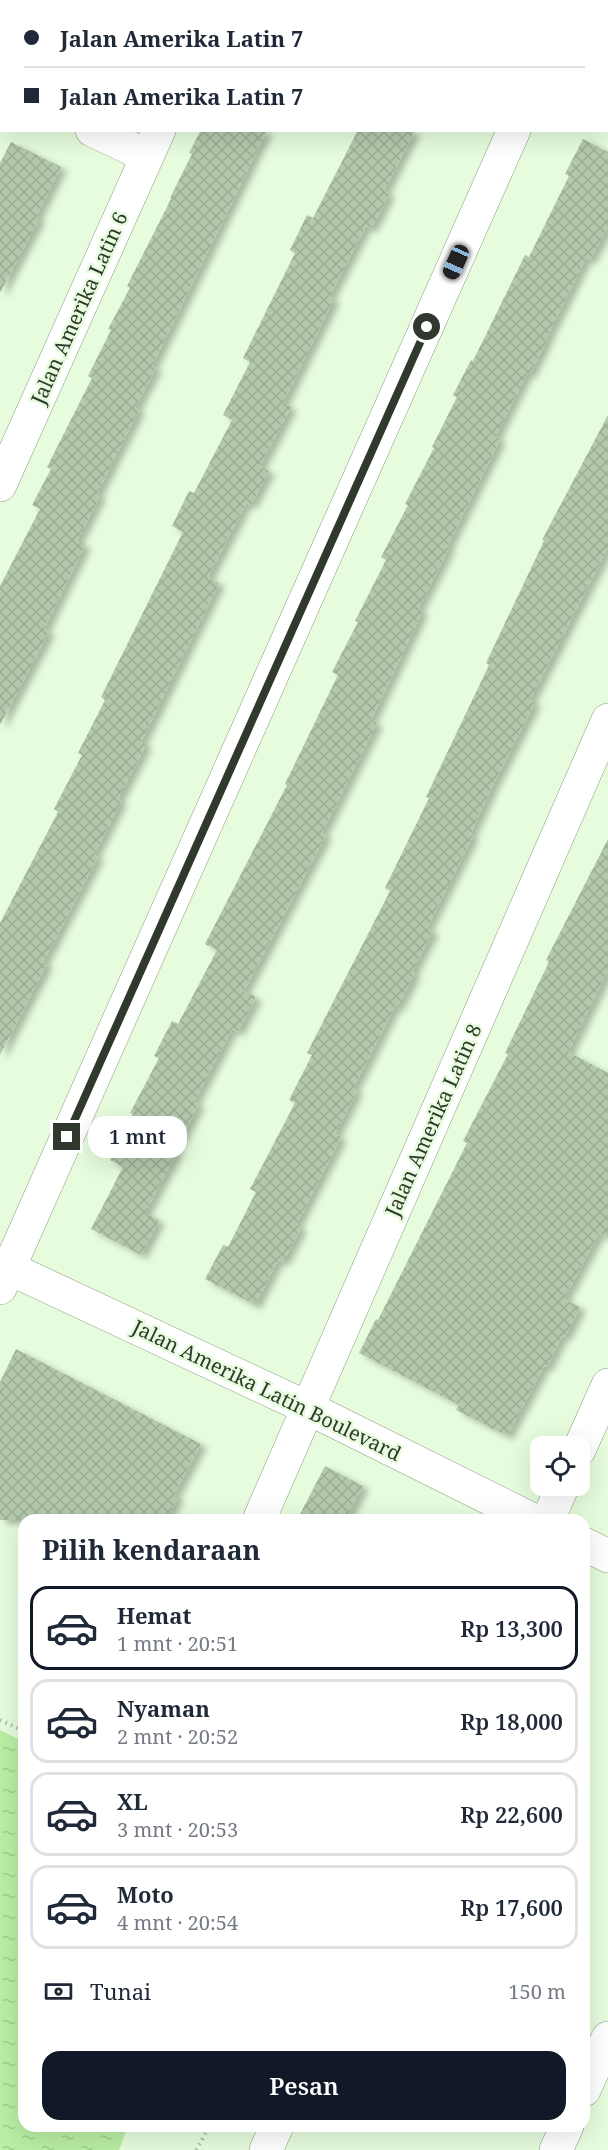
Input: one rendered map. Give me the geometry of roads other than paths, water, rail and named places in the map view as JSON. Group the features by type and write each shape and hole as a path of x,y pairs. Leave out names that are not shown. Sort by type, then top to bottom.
{"street":[{"path":"101,132 153,143"},
{"path":"3,1273 513,132"},
{"name":"Jalan Amerika Latin 6","path":"0,485 153,143"},
{"name":"Jalan Amerika Latin 8","path":"262,1514 608,720"},
{"name":"Jalan Amerika Latin Boulevard","path":"3,1273 308,1408 521,1514"},
{"path":"585,1436 608,1385"},
{"path":"551,1514 558,1496"},
{"path":"590,1547 608,1556"},
{"path":"590,2077 608,2038"},
{"path":"266,2150 274,2132"},
{"path":"556,2150 564,2132"}],"water":[{"path":"0,1730 18,1739 18,2132 126,2132 119,2150 0,2150"}]}
